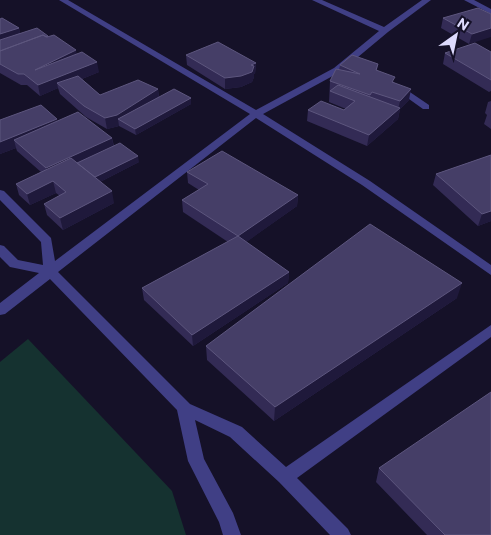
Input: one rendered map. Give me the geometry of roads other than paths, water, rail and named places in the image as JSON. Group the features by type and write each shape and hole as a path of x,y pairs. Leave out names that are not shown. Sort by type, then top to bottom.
{"street":[{"path":"63,0 256,114 366,183 491,271"},
{"path":"316,0 385,30"},
{"path":"0,310 256,114 358,58 385,30 427,0"},
{"path":"468,0 491,12"},
{"path":"386,78 426,107"},
{"path":"0,193 47,241 50,271"},
{"path":"0,249 14,264 50,271 185,409 236,432 285,477 342,535"},
{"path":"285,477 491,330"},
{"path":"185,409 196,461 227,519 232,535"}]}
